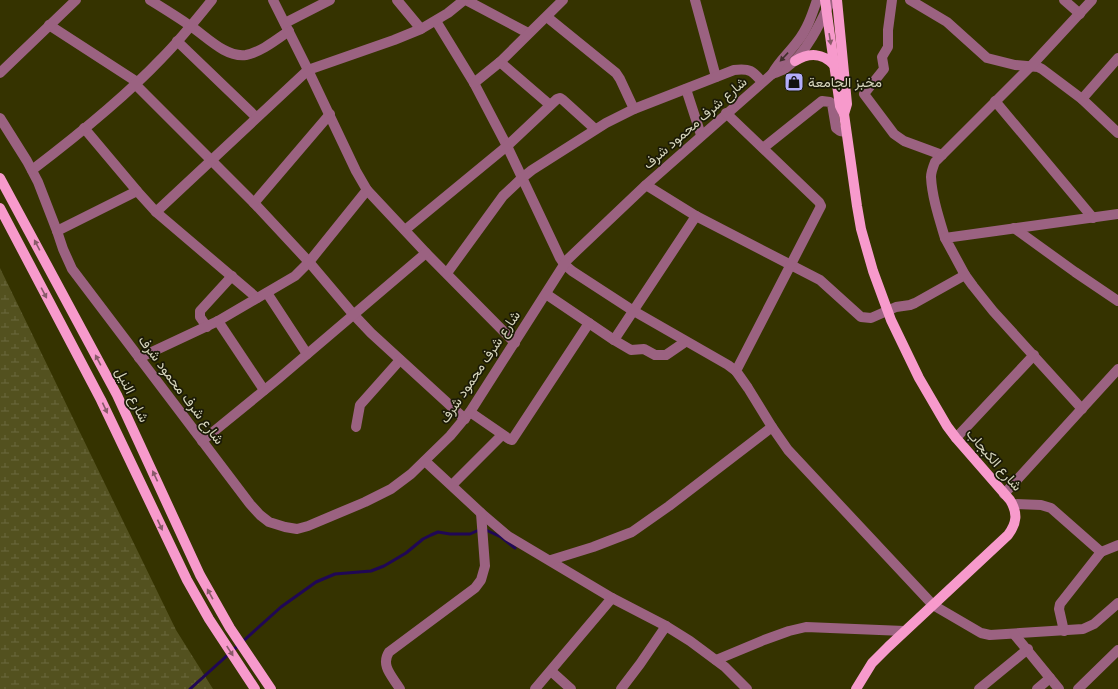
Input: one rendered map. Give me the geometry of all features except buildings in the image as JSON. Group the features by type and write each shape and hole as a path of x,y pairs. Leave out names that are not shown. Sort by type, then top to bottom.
{"main road":[{"path":"825,0 840,106 844,114"},
{"path":"836,0 847,104 844,114"},
{"path":"795,61 806,55 812,54 824,57 834,65"},
{"name":"شارع الكبجاب","path":"844,114 861,229 873,271 904,349 919,378 956,438 1013,504 1016,521 1008,535 904,631 872,663 856,689"},
{"name":"شارع النيل","path":"0,178 117,395 200,575 230,628 271,689"},
{"path":"0,208 101,400 186,580 219,635 255,689"}],"street":[{"path":"0,73 76,0"},
{"path":"150,0 191,26 220,47 234,54 242,55 261,48 314,4 330,0"},
{"path":"32,170 136,83 178,41 212,0"},
{"path":"273,0 367,190 426,253 515,343"},
{"path":"397,0 421,29"},
{"path":"156,212 308,70 421,29 453,10 465,0 528,33"},
{"path":"474,83 500,62 563,0"},
{"path":"695,0 716,77"},
{"path":"772,74 778,63 803,34 811,18 817,0"},
{"path":"772,74 785,69 795,61 816,32 831,0"},
{"path":"892,0 888,30 888,47 882,57 884,69 864,94 894,134 904,141 942,155"},
{"path":"910,0 947,22 987,58 1015,65 1031,66 1042,69 1082,99 1118,133"},
{"path":"1064,0 1080,14"},
{"path":"1082,409 993,311 965,275 945,238 937,214 931,176 933,166 942,155 1031,66 1092,0"},
{"path":"546,17 616,73 634,109"},
{"path":"436,21 474,83 507,146 564,264 572,271 632,310 736,371 788,450 933,604 981,633 990,635 1082,629 1094,624 1118,603"},
{"path":"49,25 136,83 254,203 309,262 352,314 400,360 467,415 509,439 512,440 589,323"},
{"path":"178,41 256,117"},
{"path":"1082,99 1118,58"},
{"path":"500,62 550,106"},
{"path":"447,273 503,196 522,178 595,129 634,109 734,70 748,69 755,73 762,82"},
{"name":"شارع شرف محمود شرف","path":"0,118 32,170 57,231 62,249 72,269 235,485 260,515 269,522 292,529 308,526 380,495 401,481 425,461 450,436 467,415 515,343 564,264 646,185 772,74"},
{"path":"686,89 701,136"},
{"path":"405,230 507,146 557,99 562,99 595,129"},
{"path":"763,148 822,101 832,104 836,128 840,131 846,132"},
{"path":"996,101 1093,218"},
{"path":"254,203 330,114"},
{"path":"726,114 821,204 821,208 736,371"},
{"path":"84,128 156,212 257,298"},
{"path":"646,185 696,216 824,284 861,317 871,318 896,307 915,303 965,275"},
{"path":"57,231 136,190"},
{"path":"139,358 207,327 295,276 309,262 367,190"},
{"path":"945,238 1118,214"},
{"path":"614,340 632,310 696,216"},
{"path":"1014,228 1074,272 1118,301"},
{"path":"202,441 426,253"},
{"path":"207,327 200,317 200,311 232,276"},
{"path":"267,293 306,354"},
{"path":"546,294 631,350 644,349 655,355 666,356 685,342"},
{"path":"218,321 264,390"},
{"path":"956,438 1034,356"},
{"path":"356,427 360,405 400,360"},
{"path":"1004,494 1118,369"},
{"path":"551,560 632,532 669,506 772,427"},
{"path":"452,485 502,435"},
{"path":"425,461 508,536 551,560 612,598 666,626 716,660 747,689"},
{"path":"1013,504 1041,505 1051,508 1101,552"},
{"path":"400,689 386,667 386,657 389,652 475,588 481,580 485,566 481,513"},
{"path":"1064,631 1059,608 1060,604 1101,552 1118,545"},
{"path":"535,689 612,598"},
{"path":"621,689 666,626"},
{"path":"716,660 764,640 789,631 806,627 904,631"},
{"path":"1014,634 1028,649 1059,689"},
{"path":"979,689 1028,649"},
{"path":"1078,689 1118,650"},
{"path":"551,671 571,689"},
{"path":"1037,689 1050,678"}],"green space":[{"path":"0,268 176,630 213,689 0,689"}],"waterway":[{"path":"190,689 281,607 316,582 335,574 371,571 384,566 406,553 423,539 438,532 450,534 470,534 479,530"},
{"path":"486,530 501,537 515,548"}],"place":[{"name":"مخبز الجامعة","path":"794,82"}]}
